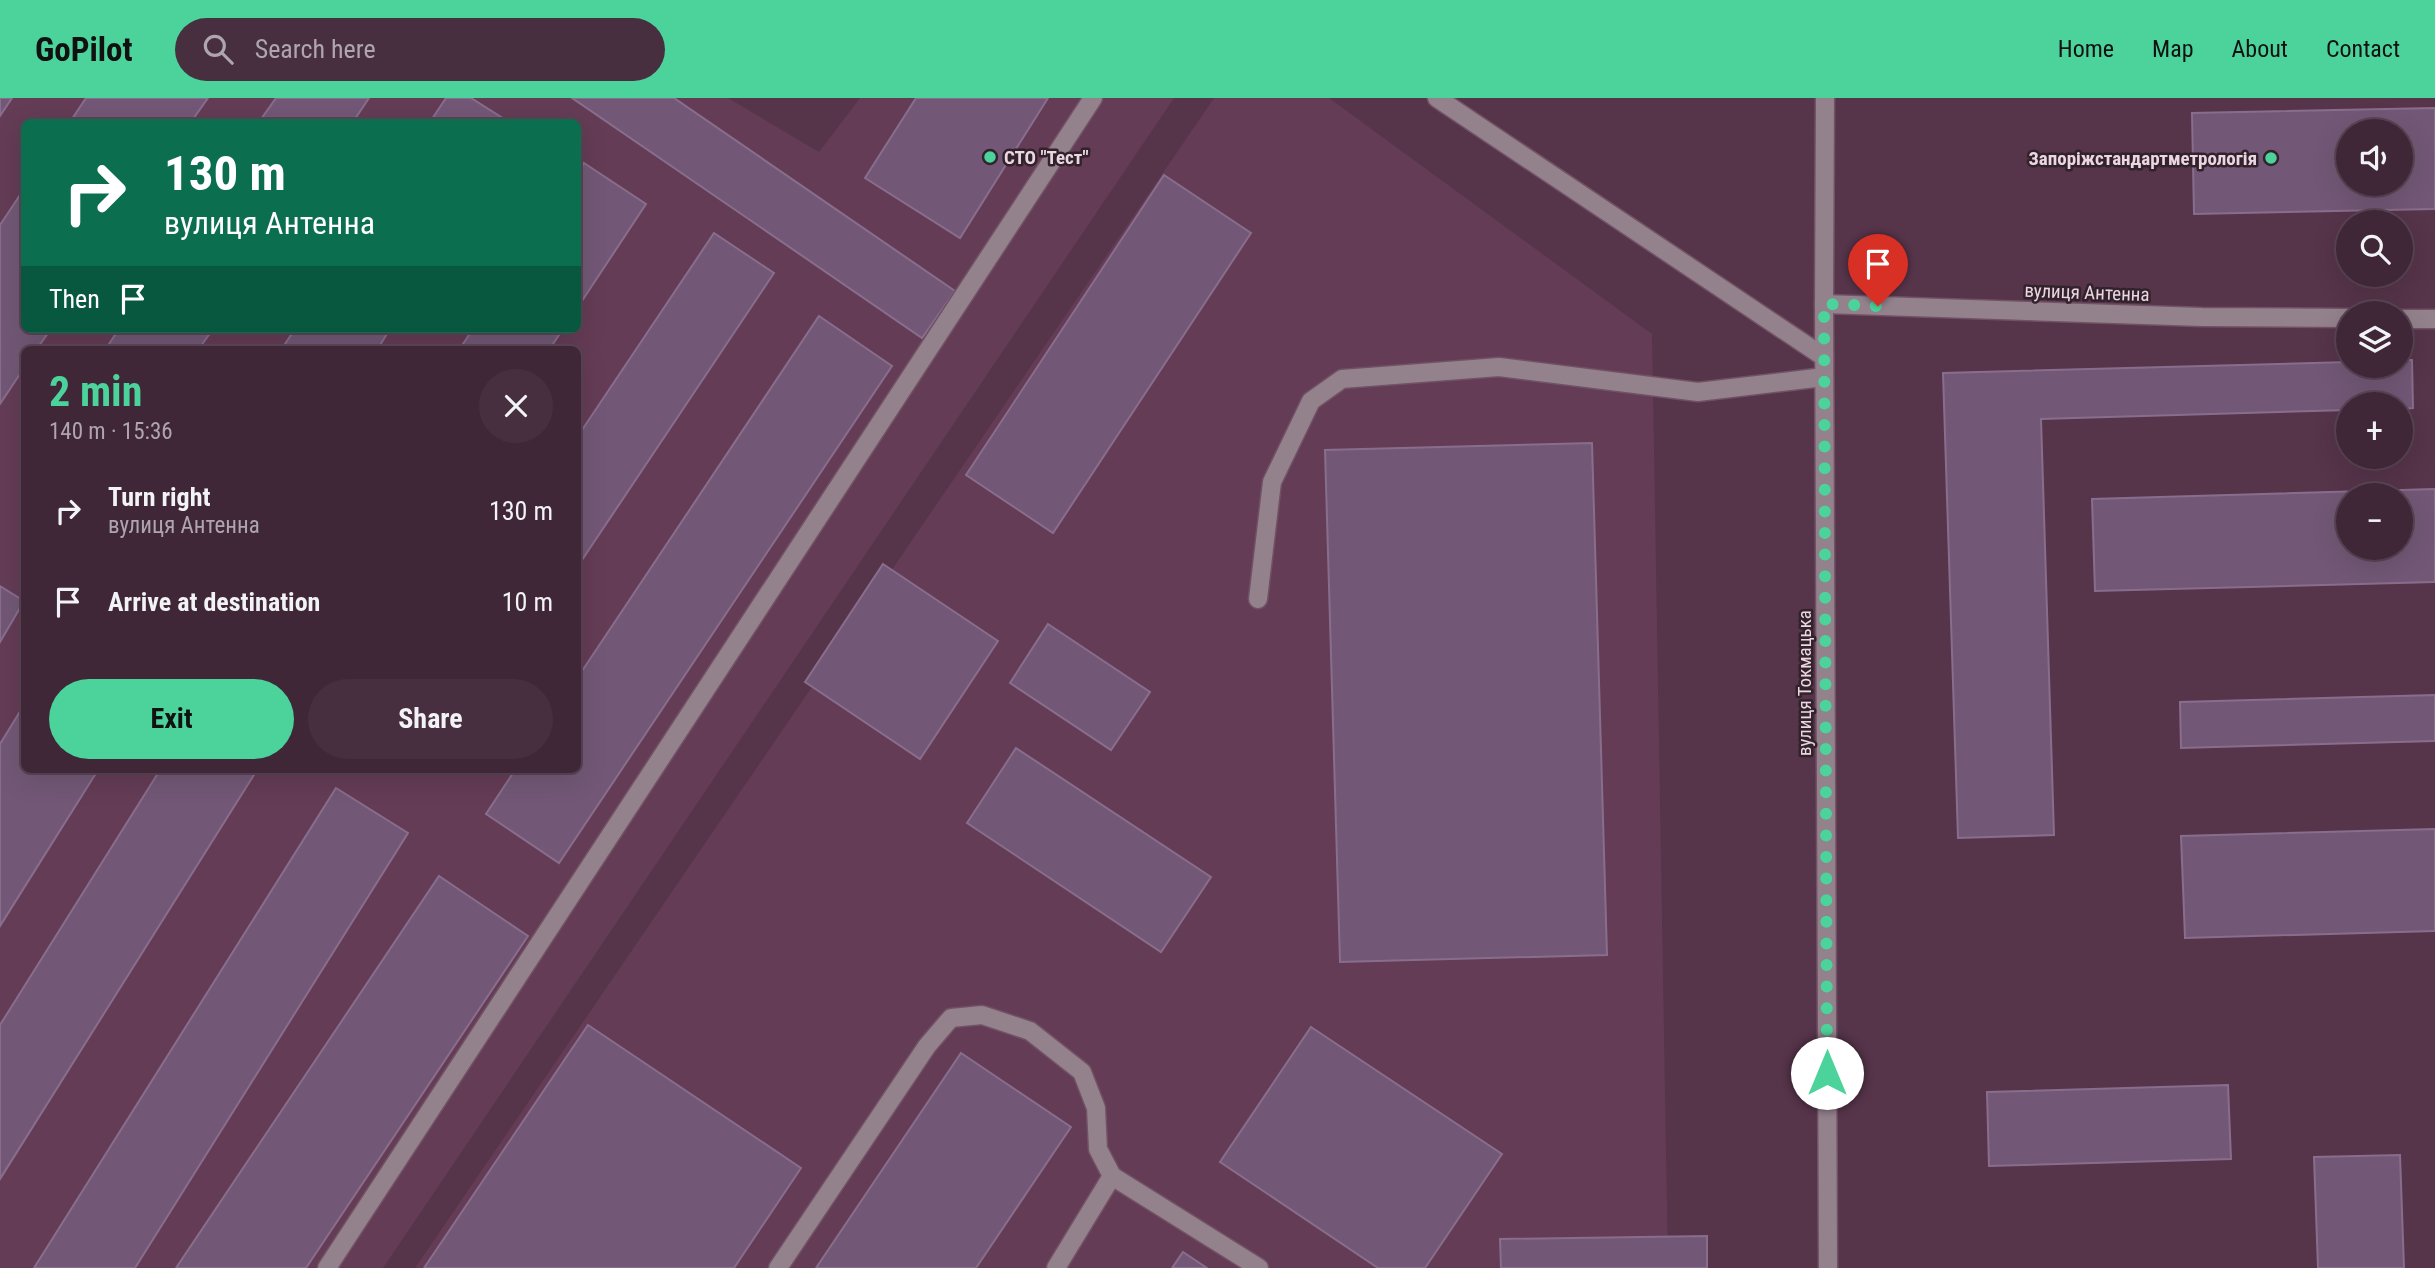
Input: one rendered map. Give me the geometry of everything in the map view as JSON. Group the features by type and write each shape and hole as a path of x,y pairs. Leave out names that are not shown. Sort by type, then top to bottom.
{"street":[{"path":"327,1268 1093,98"},
{"path":"1437,98 1824,356"},
{"name":"вулиця Токмацька","path":"1825,98 1828,1268"},
{"name":"вулиця Антенна","path":"1824,304 2189,317 2336,318"},
{"path":"2413,319 2435,319"},
{"path":"1258,599 1272,482 1311,401 1342,379 1499,367 1698,392 1824,377"},
{"path":"778,1268 928,1046 951,1018 982,1015 1030,1031 1082,1072 1097,1108 1098,1149 1112,1176 1259,1268"},
{"path":"1056,1268 1112,1176"}],"shaded area":[{"path":"0,98 728,98 819,152 860,98 1174,98 383,1268 0,1268"},
{"path":"1214,98 1329,98 1652,334 1668,1268 415,1268"}],"building":[{"path":"0,98 12,98 0,116"},
{"path":"86,98 208,98 193,119 72,119"},
{"path":"276,98 369,98 355,119 261,119"},
{"path":"446,98 471,98 504,119 432,119"},
{"path":"572,98 674,98 955,291 922,338"},
{"path":"916,98 1048,98 960,238 865,178"},
{"name":"Запоріжстандартметрологія","path":"2435,108 2435,209 2194,214 2192,113"},
{"path":"584,163 646,204 581,302 581,168"},
{"path":"1164,175 1251,233 1053,533 966,475"},
{"path":"21,194 21,333 48,333 39,346 21,346 21,372 0,404 0,225"},
{"path":"714,233 774,273 581,562 581,432"},
{"path":"819,316 892,366 559,863 486,814 513,773 581,773 581,673"},
{"path":"116,333 210,333 201,346 108,346"},
{"path":"292,333 388,333 379,346 284,346"},
{"path":"470,333 560,333 552,346 462,346"},
{"path":"2336,362 2336,378 2412,378 2413,392 2336,392 2336,410 2041,419 2054,835 1958,838 1943,373"},
{"path":"1592,443 1607,955 1340,962 1325,450"},
{"path":"2435,489 2435,582 2095,591 2092,499 2336,492 2336,560 2413,560 2413,490"},
{"path":"883,564 998,641 920,759 805,682"},
{"path":"0,586 21,599 21,606 0,642"},
{"path":"1048,624 1150,692 1111,750 1010,683"},
{"path":"2435,695 2435,741 2181,748 2180,702"},
{"path":"21,710 21,773 96,773 0,926 0,744"},
{"path":"1016,748 1211,877 1161,952 967,823"},
{"path":"158,773 255,773 0,1179 0,1025"},
{"path":"336,788 408,833 135,1268 34,1268"},
{"path":"2435,829 2435,931 2185,938 2181,836"},
{"path":"439,876 528,936 306,1268 176,1268"},
{"path":"588,1025 801,1168 734,1268 424,1268"},
{"path":"1311,1027 1502,1154 1425,1268 1378,1268 1220,1162"},
{"path":"961,1053 1071,1127 976,1268 816,1268"},
{"path":"2228,1085 2231,1159 1989,1166 1987,1092"},
{"path":"2400,1155 2404,1268 2318,1268 2314,1157"},
{"path":"1707,1236 1707,1268 1501,1268 1500,1239"},
{"path":"1183,1252 1207,1268 1172,1268"}],"place":[{"name":"СТО \"Тест\"","path":"990,157"},
{"name":"Запоріжстандартметрологія","path":"2271,158"}],"route":[{"path":"1827,1073 1824,304 1878,306"}]}
